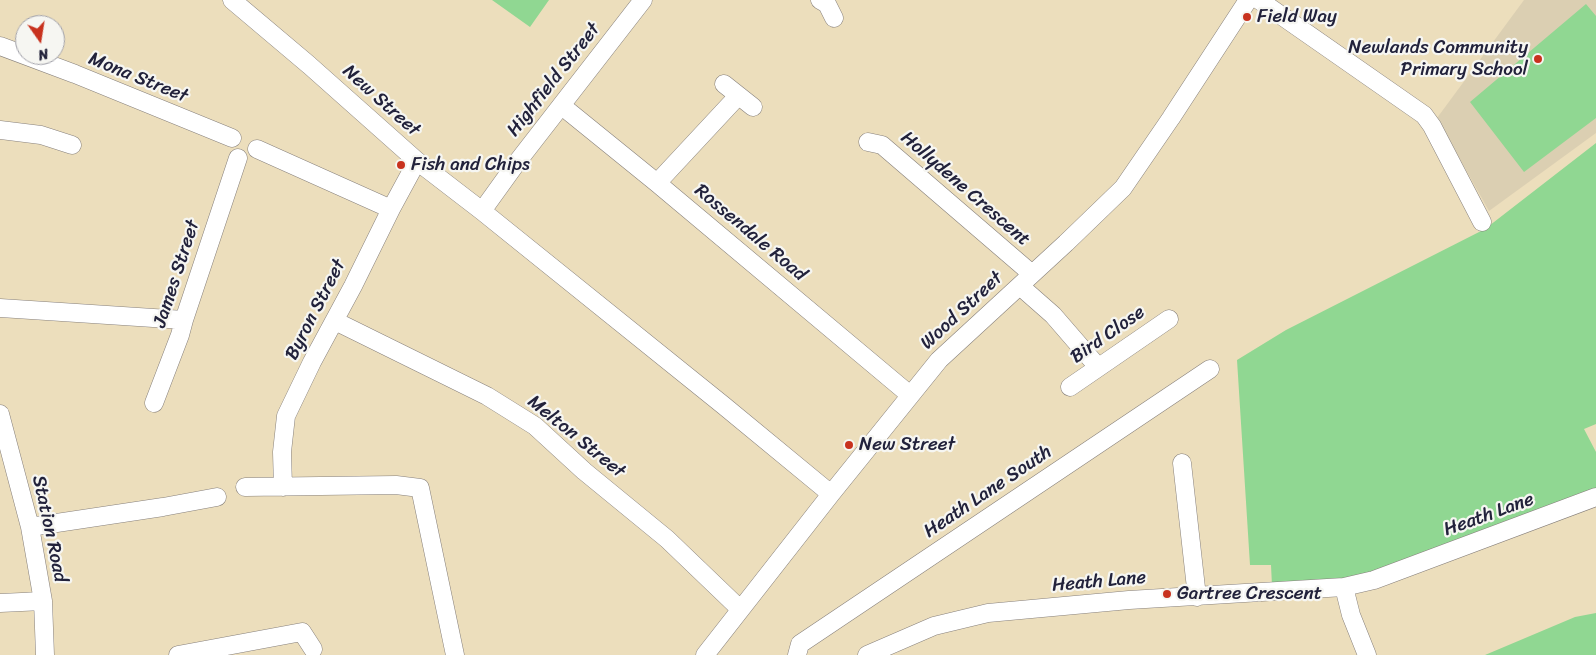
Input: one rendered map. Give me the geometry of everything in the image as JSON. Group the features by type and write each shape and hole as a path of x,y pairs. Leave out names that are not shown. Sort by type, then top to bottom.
{"street":[{"name":"New Street","path":"232,0 417,161 724,405 831,494"},
{"name":"Highfield Street","path":"482,211 518,161 644,0"},
{"path":"820,0 827,4 834,18"},
{"name":"Wood Street","path":"705,655 939,360 1123,188 1248,0"},
{"path":"1259,0 1424,116 1432,126 1482,222"},
{"name":"Mona Street","path":"0,46 75,74 232,138"},
{"path":"724,84 752,107"},
{"path":"657,183 738,96"},
{"name":"Rossendale Road","path":"562,106 910,395"},
{"path":"0,130 41,135 72,145"},
{"name":"Hollydene Crescent","path":"868,142 882,145 1026,280 1052,315 1098,367"},
{"path":"257,148 390,209"},
{"name":"James Street","path":"154,403 180,336 238,158"},
{"name":"Byron Street","path":"283,487 282,452 286,416 390,209 417,161"},
{"path":"0,308 184,320"},
{"name":"Bird Close","path":"1070,387 1169,319"},
{"name":"Melton Street","path":"334,321 487,396 535,426 584,471 667,539 740,609"},
{"name":"Heath Lane South","path":"797,655 800,644 1210,369"},
{"name":"Station Road","path":"0,414 30,527 43,601 44,655"},
{"path":"1182,463 1197,597"},
{"path":"245,488 396,485 420,488 455,655"},
{"path":"30,527 217,497"},
{"name":"Heath Lane","path":"867,655 934,626 988,613 1129,600 1344,587 1374,580 1596,498"},
{"path":"1344,587 1351,615 1367,655"},
{"path":"0,603 43,601"},
{"path":"186,654 302,632 313,649"}],"shaded area":[{"name":"Newlands Community Primary School","path":"1524,0 1596,0 1596,133 1489,211 1437,118"}],"green space":[{"path":"492,0 549,0 530,27"},
{"path":"1586,4 1596,16 1596,118 1524,172 1470,102"},
{"path":"1596,143 1596,424 1584,429 1596,452 1596,490 1381,572 1351,578 1272,586 1271,565 1250,565 1237,360 1286,330 1485,229"},
{"path":"1596,613 1596,655 1485,655 1575,617"}],"place":[{"name":"Field Way","path":"1247,17"},
{"name":"Newlands Community Primary School","path":"1538,59"},
{"name":"Fish and Chips","path":"401,165"},
{"name":"New Street","path":"849,445"},
{"name":"Gartree Crescent","path":"1167,594"}]}
